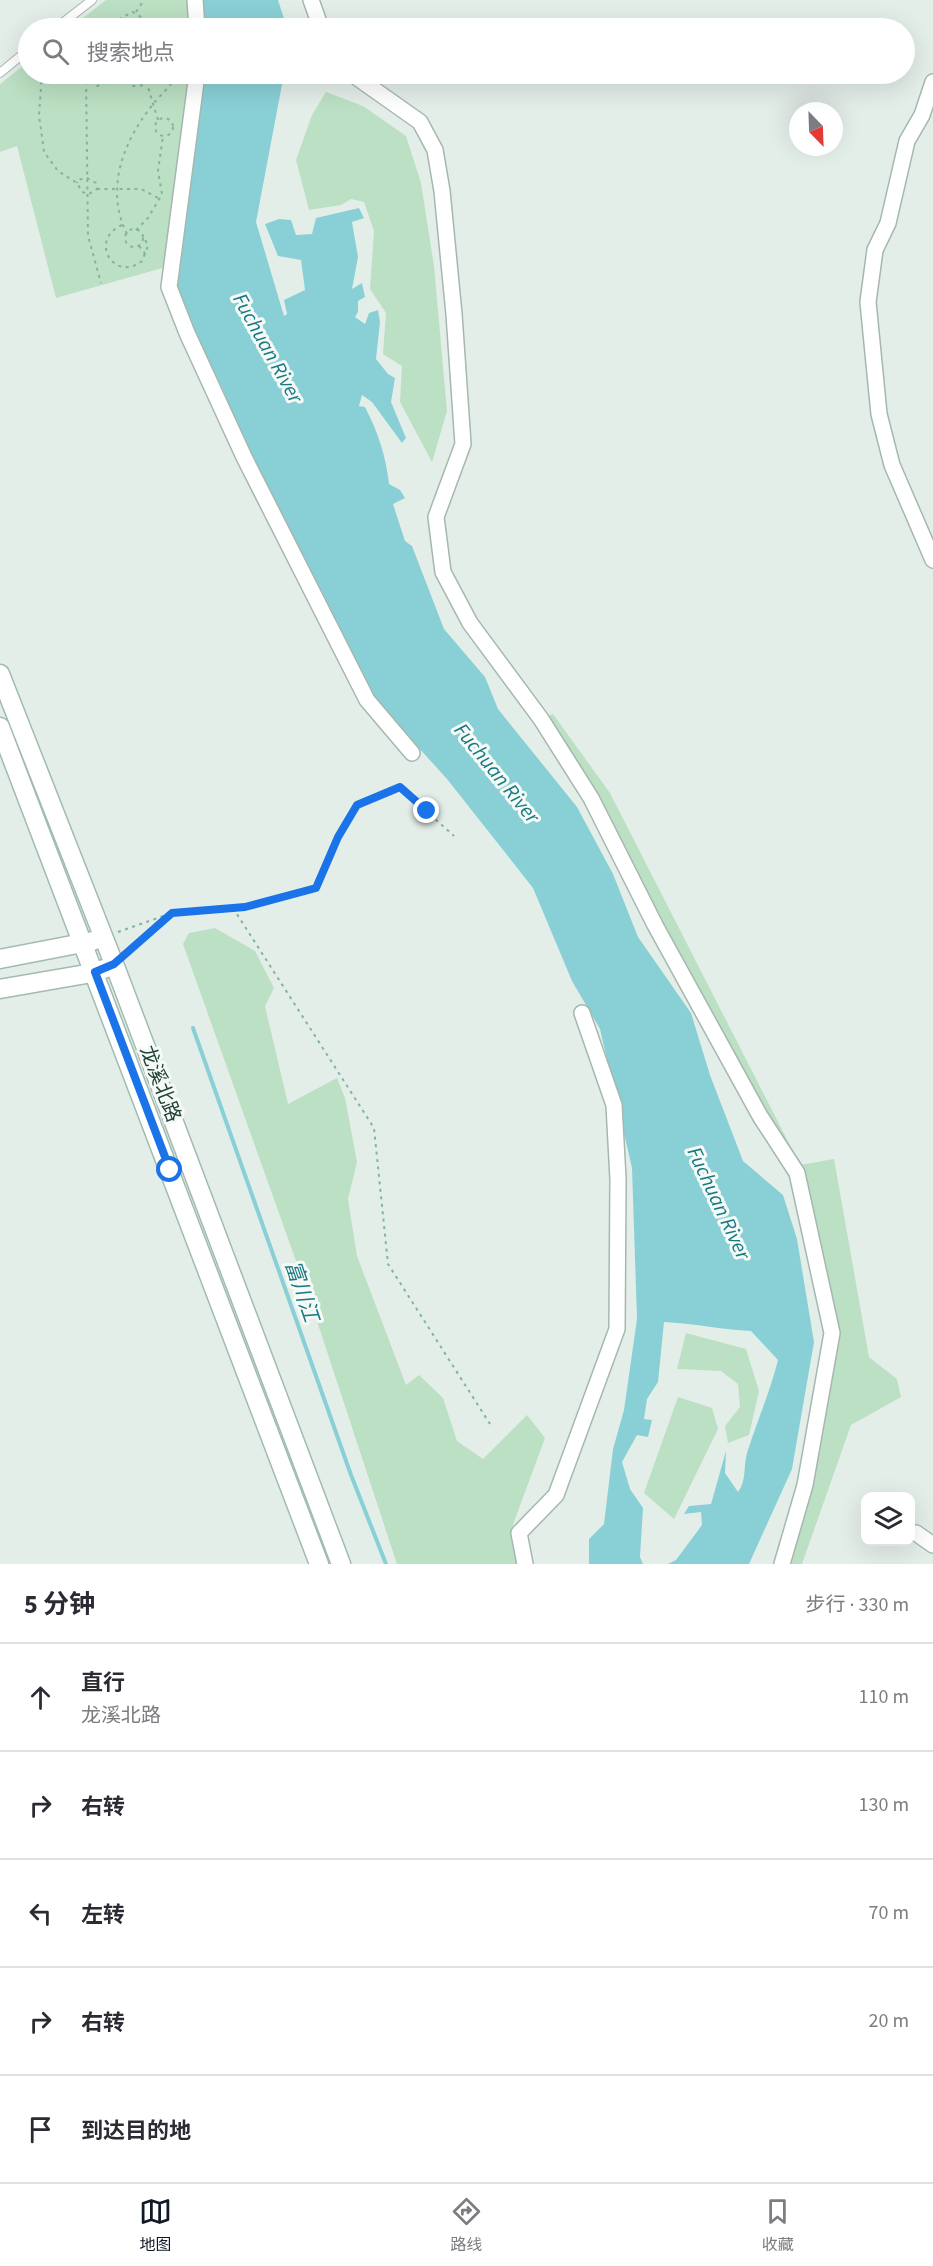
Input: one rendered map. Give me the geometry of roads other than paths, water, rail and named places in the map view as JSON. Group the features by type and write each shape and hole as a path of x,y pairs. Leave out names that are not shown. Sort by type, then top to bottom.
{"main road":[{"name":"龙溪北路","path":"0,674 114,964 341,1564"},
{"name":"龙溪北路","path":"0,727 319,1564"},
{"path":"0,959 84,945 103,937"},
{"path":"0,989 95,972 114,964"}],"street":[{"path":"195,0 196,18"},
{"path":"311,0 317,18"},
{"path":"933,82 922,115 907,141 888,223 875,250 868,302 879,414 892,465 933,560"},
{"path":"196,84 169,287 187,333 244,457 368,700 412,753"},
{"path":"366,84 420,122 435,150 443,202 463,444 436,517 443,572 470,623 541,719 591,798 661,935 760,1116 796,1173 832,1333 805,1485 782,1564"},
{"path":"525,1564 519,1533 556,1496 617,1329 618,1179 614,1105 582,1013"},
{"path":"916,1533 933,1545"}],"lane":[{"path":"69,18 92,0"},
{"path":"0,73 18,59"}],"water":[{"path":"199,0 278,0 284,18 201,18"},
{"name":"Fuchuan River","path":"200,84 282,84 256,222 284,316 287,314 284,300 305,290 301,260 278,256 265,224 279,219 291,220 296,235 312,234 316,218 359,208 364,218 352,222 358,257 352,289 362,283 365,297 358,301 358,312 355,317 365,324 369,313 378,310 380,322 376,359 388,374 395,378 391,402 406,438 402,443 372,402 362,395 359,406 365,407 378,435 389,484 400,490 405,498 393,504 405,541 412,546 444,629 485,677 498,709 577,807 613,874 638,937 691,1013 710,1075 743,1161 783,1195 797,1239 814,1342 792,1469 749,1564 668,1564 676,1560 702,1525 701,1512 684,1514 689,1506 711,1504 726,1451 725,1473 738,1492 741,1487 747,1453 778,1360 751,1331 664,1322 658,1382 647,1399 644,1419 652,1420 648,1437 637,1435 622,1462 630,1489 643,1508 640,1557 643,1564 589,1564 589,1539 604,1524 613,1449 624,1410 637,1319 632,1168 600,1029 572,981 533,888 447,779 370,694 250,461 223,390 203,357 174,291"}],"waterway":[{"name":"富川江","path":"193,1028 351,1475 386,1564"}]}
